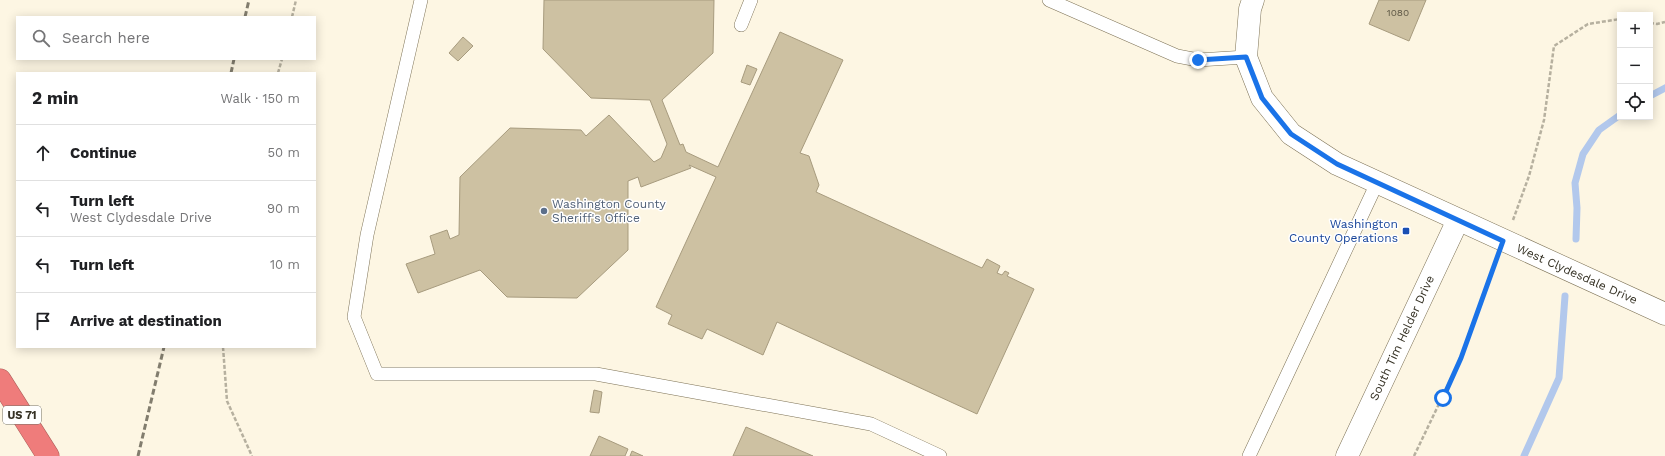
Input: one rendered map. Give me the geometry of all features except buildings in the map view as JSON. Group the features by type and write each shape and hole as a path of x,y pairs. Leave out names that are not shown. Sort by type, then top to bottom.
{"highway":[{"name":"US 71","path":"0,380 46,453"}],"street":[{"path":"1246,57 1250,9 1253,0"},
{"name":"West Clydesdale Drive","path":"1246,57 1262,98 1291,134 1337,164 1665,314"},
{"name":"South Tim Helder Drive","path":"1347,456 1458,220"}],"lane":[{"path":"422,0 367,235 354,317 377,374 596,374 871,424 940,456"},
{"path":"741,26 751,0"},
{"path":"1050,0 1177,56 1198,60 1246,57"},
{"path":"1249,456 1377,183"}],"path":[{"path":"292,16 296,0"},
{"path":"1414,456 1461,358 1528,176 1544,120 1554,46 1588,24 1617,19"},
{"path":"1653,23 1665,22"},
{"path":"278,72 282,60"},
{"path":"223,348 227,401 252,456"}],"waterway":[{"path":"1653,94 1665,88"},
{"path":"1576,239 1577,208 1575,183 1583,154 1599,130 1617,117"},
{"path":"1524,456 1559,378 1565,296"}],"railway":[{"path":"245,16 249,0"},
{"path":"231,72 234,60"},
{"path":"138,456 164,348"}],"place":[{"name":"Washington County Sheriff's Office","path":"544,211"},
{"name":"Washington County Operations","path":"1406,231"}],"route":[{"path":"1198,60 1246,57 1262,98 1291,134 1337,164 1503,241 1461,358 1443,398"}]}
